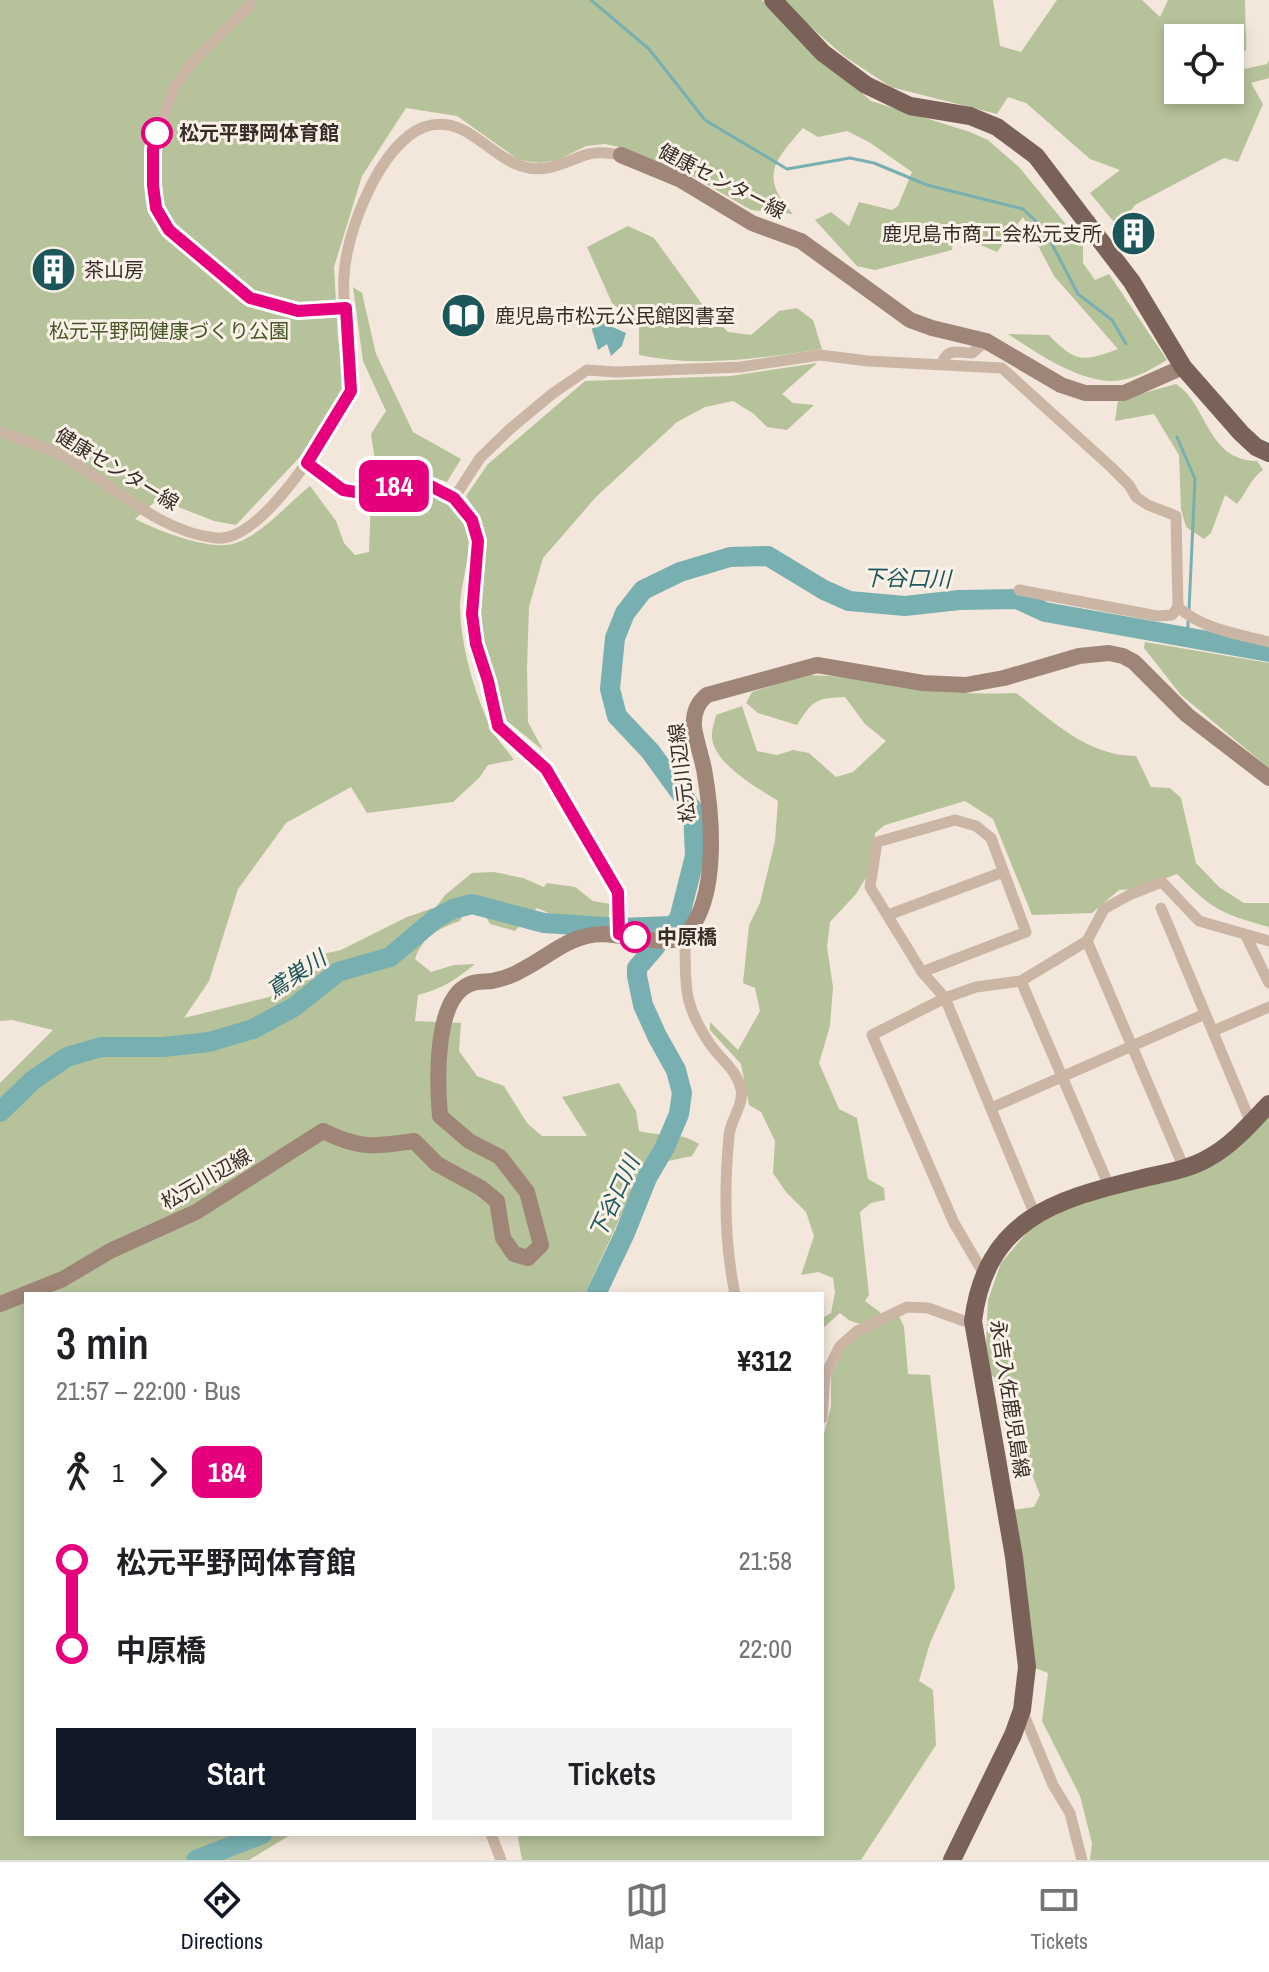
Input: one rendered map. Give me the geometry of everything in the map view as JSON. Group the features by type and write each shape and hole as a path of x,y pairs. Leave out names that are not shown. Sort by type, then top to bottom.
{"main road":[{"path":"773,0 823,53 866,85 910,106 970,116 997,127 1036,156 1132,282 1183,367 1241,433 1256,447 1269,453"},
{"name":"健康センター線","path":"621,155 679,179 752,223 801,241 910,320 986,341 1061,385 1085,393 1124,393 1183,367"},
{"name":"松元川辺線","path":"30,1292 63,1279 110,1251 196,1212 323,1131 349,1144 379,1146 414,1141 437,1164 481,1188 497,1201 503,1238 514,1254 528,1258 541,1245 527,1192 500,1157 469,1141 440,1116 441,1049 451,998 468,984 493,981 520,971 570,940 619,933 650,940 681,937 702,906 708,885 710,812 694,726 697,706 707,695 817,665 923,683 965,685 1004,678 1079,656 1109,653 1134,662 1187,715 1269,778"},
{"name":"永吉入佐鹿児島線","path":"952,1860 1013,1735 1022,1710 1027,1667 1014,1557 973,1321 976,1297 984,1274 996,1251 1014,1231 1035,1215 1053,1205 1109,1186 1184,1168 1209,1158 1269,1104"},
{"name":"松元川辺線","path":"0,1304 24,1294"}],"street":[{"path":"250,5 192,62 173,89 153,149 156,208 169,230 250,298 298,311 346,308"},
{"name":"健康センター線","path":"0,432 72,461 109,489 173,526 221,539 244,531 286,491 351,391 343,278 347,252 355,223 371,187 396,146 410,135 439,123 453,124 519,166 536,169 554,168 587,154 621,155"},
{"path":"942,363 946,354 956,351 972,353 986,341"},
{"path":"454,498 480,458 552,394 587,370 616,372 741,367 820,355 868,361 1002,368 1111,467 1136,497 1176,516 1178,607 1172,615 1157,616 1019,590"},
{"path":"307,463 343,490 362,493 407,481 421,481 454,498 477,531 472,614 476,644 498,726 546,769 618,892 619,933"},
{"path":"1178,607 1197,621 1269,642"},
{"path":"922,972 1026,932 991,838 976,826 955,820 877,842 870,887 922,972 945,998 1035,1215"},
{"path":"888,915 1003,872"},
{"path":"984,1274 954,1223 872,1035 945,998 976,987 1021,981 1087,941 1104,909 1162,882 1199,921 1269,941"},
{"path":"1161,908 1251,1123"},
{"path":"1246,936 1269,983"},
{"path":"681,937 686,999 712,1048 734,1072 741,1091 740,1105 729,1132 724,1224 735,1292"},
{"path":"1087,941 1184,1168"},
{"path":"1021,981 1109,1186"},
{"path":"1213,1031 1269,1007"},
{"path":"991,1108 1205,1014"},
{"path":"824,1390 825,1376 840,1346 857,1331 907,1307 928,1308 964,1321 973,1321"},
{"path":"1022,1710 1053,1785 1070,1813 1082,1860"},
{"path":"492,1836 501,1860"}],"green space":[{"name":"松元平野岡健康づくり公園","path":"0,0 762,0 802,41 871,101 988,140 1019,167 1083,245 1083,263 1095,280 1109,274 1167,360 1128,379 1108,381 1062,367 1008,334 1049,335 1066,351 1087,358 1118,349 1054,276 1023,217 997,252 954,234 952,250 875,270 857,266 815,220 831,212 849,226 859,202 892,210 898,206 912,172 869,142 847,131 818,137 803,128 784,150 774,170 774,179 776,190 793,214 751,210 687,173 624,148 605,144 586,146 558,160 539,163 519,160 457,116 406,108 362,176 334,267 345,392 313,443 236,525 214,521 158,499 135,519 199,543 236,543 275,518 310,486 336,521 344,543 355,555 369,552 371,500 406,488 416,488 438,496 456,513 468,534 460,605 466,653 474,686 494,734 514,760 488,765 453,802 367,813 351,787 286,823 238,889 209,981 184,1018 285,993 318,955 341,950 407,917 436,907 445,895 472,873 494,872 523,878 544,887 547,883 575,887 593,901 611,904 608,919 553,915 537,908 515,931 490,924 474,893 460,921 432,934 422,944 415,959 431,972 454,965 475,964 449,983 418,995 415,1021 461,1023 459,1051 477,1076 504,1086 527,1123 542,1136 587,1136 562,1097 619,1083 636,1111 639,1131 677,1136 699,1144 692,1156 668,1161 623,1211 586,1292 24,1292 24,1836 289,1836 249,1860 0,1860 0,1083 53,1030 12,1020 0,1021"},
{"path":"780,0 993,0 1000,46 1021,52 1057,0 1142,0 1160,17 1168,0 1245,0 1244,52 1244,24 1164,24 1164,104 1244,104 1244,69 1269,61 1269,78 1251,83 1263,104 1238,162 1224,158 1135,205 1118,227 1090,193 1120,170 1090,159 1026,103 1008,97 997,114 891,87 844,56"},
{"path":"628,226 654,238 707,311 728,332 751,335 779,311 797,308 813,320 822,349 707,361 639,355 639,325 612,303 587,247"},
{"path":"353,287 362,293 376,354 413,432 461,459 447,482 425,474 387,474 375,460 371,434 386,411 363,361"},
{"path":"817,363 782,394 793,403 814,405 787,430 767,427 754,414 733,401 705,407 677,422 596,497 543,558 529,607 527,668 528,722 543,750 507,721 483,645 481,610 487,541 479,516 466,496 488,464 585,381 731,376"},
{"path":"1176,384 1195,404 1209,430 1228,452 1257,461 1263,470 1237,504 1225,495 1211,533 1204,539 1186,527 1181,509 1179,455 1154,414 1115,421 1118,400"},
{"path":"1145,642 1269,663 1269,768 1181,695 1144,648"},
{"path":"806,675 821,675 946,692 1016,693 1086,743 1102,750 1136,756 1151,787 1170,788 1181,798 1196,863 1219,887 1244,903 1269,903 1269,927 1218,909 1177,874 1136,889 1119,890 1092,913 1032,915 993,819 965,801 885,825 875,833 872,868 856,894 830,922 827,947 833,987 830,1026 819,1063 839,1109 857,1118 868,1179 884,1188 885,1200 871,1203 860,1212 869,1295 865,1301 881,1313 860,1324 840,1313 824,1327 824,1317 831,1313 835,1292 833,1278 818,1272 801,1275 814,1236 806,1212 773,1173 775,1141 761,1112 749,1105 741,1064 710,1030 710,1022 738,1050 760,1011 755,988 743,983 749,925 760,903 775,841 778,801 727,764 713,744 712,734 716,715 742,706 757,751 777,755 793,750 809,753 836,777 853,772 886,741 865,724 845,697 815,702 797,725 758,713 746,703 752,692"},
{"path":"1269,1110 1269,1860 1090,1860 1092,1843 1080,1796 1042,1721 1048,1673 1035,1668 1013,1510 1034,1507 1040,1495 994,1377 985,1371 988,1300 1001,1263 1029,1230 1058,1210 1209,1166"},
{"path":"899,1316 904,1327 908,1374 930,1375 955,1588 930,1643 919,1681 933,1690 936,1745 861,1860 522,1860 519,1836 824,1836 824,1434 831,1406 831,1377 844,1349 860,1335"}],"water":[{"path":"601,322 626,333 622,346 611,356 607,344 598,350 591,326"}],"waterway":[{"path":"591,0 649,49 705,120 787,169 850,158 874,163 927,185 1023,209 1044,229 1078,294 1112,320 1126,344"},
{"path":"1177,437 1195,479 1189,610"},
{"name":"下谷口川","path":"0,1112 33,1080 67,1057 101,1047 163,1047 209,1042 253,1029 294,1007 338,972 390,957 435,919 453,909 472,904 544,923 620,928 672,926 679,919 695,856 693,810 650,751 617,716 610,689 615,638 625,613 643,590 680,572 730,557 768,556 824,590 849,601 905,606 959,600 1017,599 1045,612 1269,652"},
{"path":"1188,621 1188,638"},
{"name":"下谷口川","path":"597,1292 679,1114 682,1093 676,1070 643,1005 637,976 637,968 656,946"},
{"name":"下谷口川","path":"196,1860 257,1836"}],"bus line":[{"name":"184","path":"157,133 153,149 153,185 156,208 169,230 250,298 298,311 346,308 351,391 307,463 343,490 362,493 407,481 421,481 454,498 472,520 478,541 472,614 476,644 498,726 546,769 618,892 619,934 635,937"}],"place":[{"name":"松元平野岡体育館","path":"157,133"},
{"name":"鹿児島市商工会松元支所","path":"1133,234"},
{"name":"茶山房","path":"53,270"},
{"name":"鹿児島市松元公民館図書室","path":"464,316"},
{"name":"中原橋","path":"635,937"}],"water label":[{"name":"鳶巣川","path":"296,974"}]}
